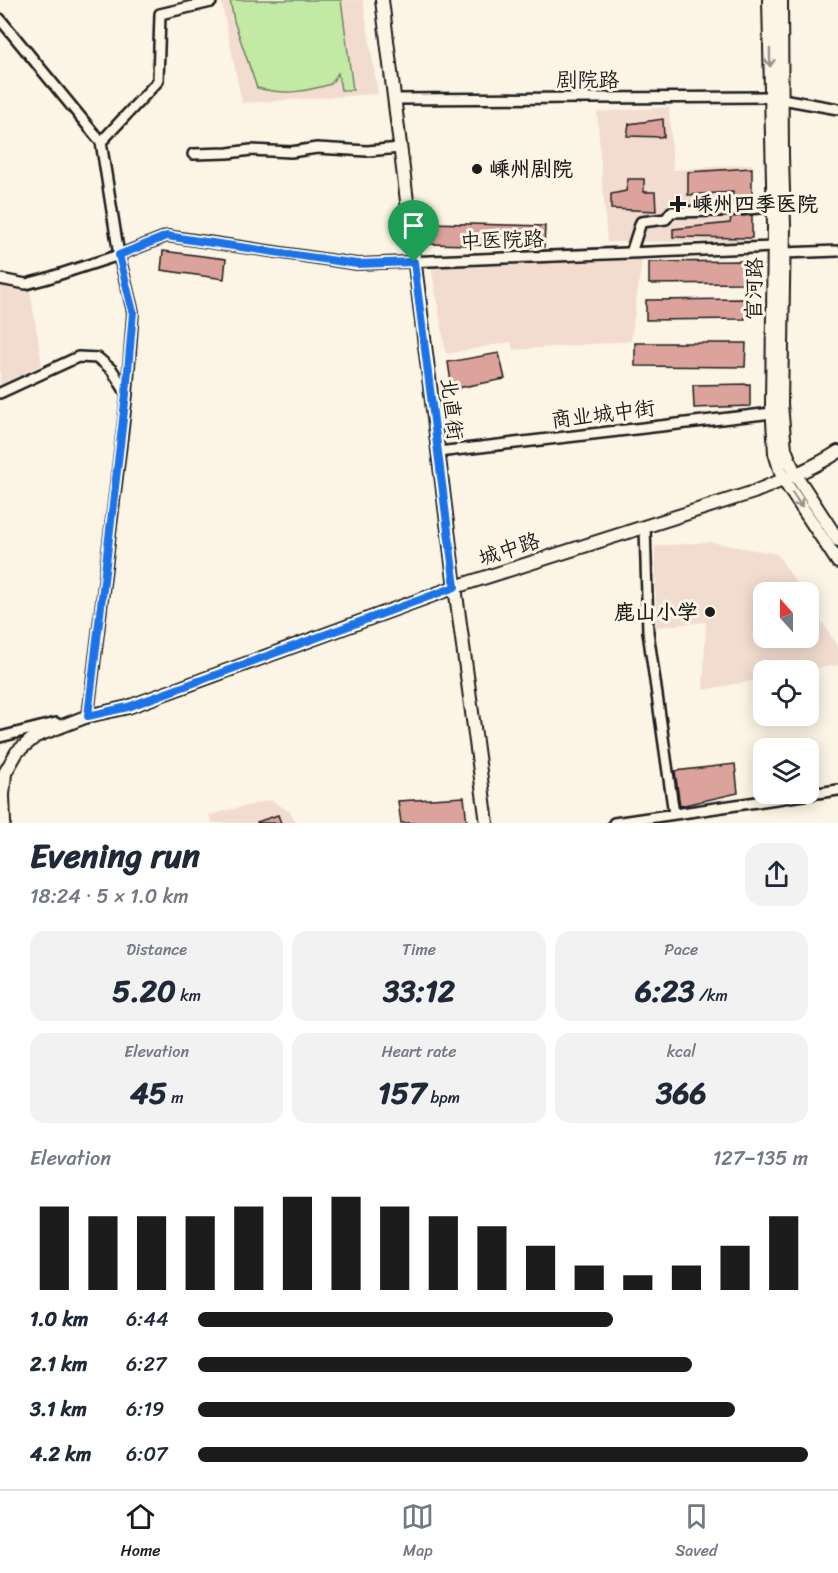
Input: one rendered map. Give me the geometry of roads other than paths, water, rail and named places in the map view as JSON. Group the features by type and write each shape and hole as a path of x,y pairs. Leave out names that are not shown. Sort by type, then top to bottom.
{"main road":[{"name":"北直街","path":"382,0 455,587 487,823"},
{"name":"官河路","path":"769,0 776,98 781,405 785,449 789,477 838,540"},
{"name":"官河路","path":"781,0 774,207 779,250 772,412 775,453 838,562"},
{"name":"城中路","path":"4,823 5,773 17,752 36,736 88,716 128,707 455,587 754,492 838,452"}],"street":[{"path":"101,142 158,81 160,14 211,2 211,0"},
{"path":"0,19 101,142 119,255 133,312 126,394 88,716 0,737"},
{"name":"剧院路","path":"394,99 776,98 838,109"},
{"path":"193,153 252,150 291,152 317,148 367,151 400,148"},
{"path":"631,253 641,222 666,219 671,212 774,207"},
{"name":"中医院路","path":"0,279 26,284 119,255 167,236 357,264 631,253 838,251"},
{"path":"0,393 78,357 98,358 112,370 126,394"},
{"name":"商业城中街","path":"438,452 772,412"},
{"path":"645,526 648,632 674,814"},
{"path":"614,823 838,790"}],"place":[{"name":"嵊州剧院","path":"477,169"},
{"name":"嵊州四季医院","path":"678,204"},
{"name":"鹿山小学","path":"710,612"}]}
